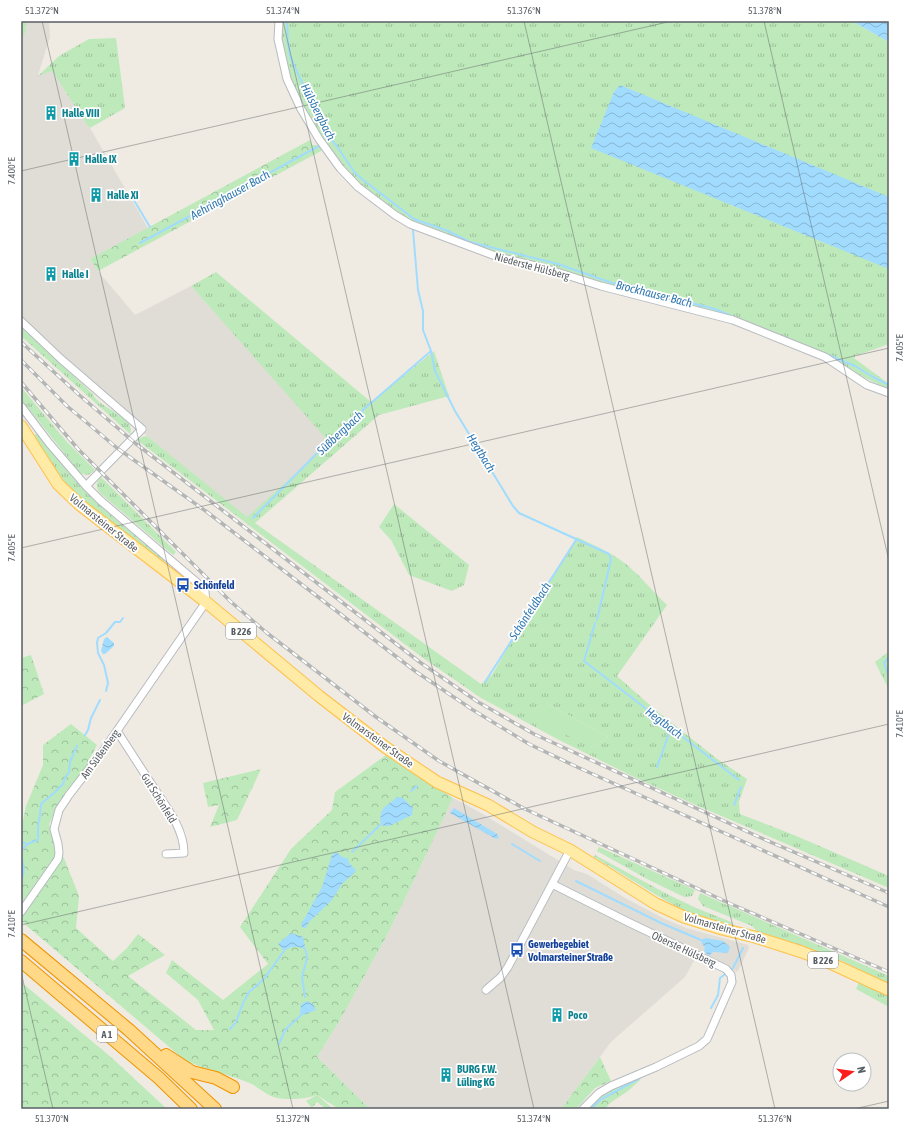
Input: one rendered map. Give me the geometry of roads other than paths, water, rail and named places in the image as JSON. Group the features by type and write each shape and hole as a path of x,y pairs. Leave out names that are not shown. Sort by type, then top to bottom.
{"highway":[{"name":"A 1","path":"21,940 129,1030 215,1109"},
{"name":"A 1","path":"21,961 159,1078 191,1109"},
{"path":"129,1030 192,1072 216,1078 233,1086"}],"main road":[{"name":"Volmarsteiner Straße","path":"21,426 58,484 80,505 206,602 319,696 385,747 437,782 488,805 533,832 570,850 656,904 684,917 802,952 889,990"}],"street":[{"name":"Niederste Hülsberg","path":"279,21 278,39 287,79 301,109 319,139 340,168 358,187 395,215 410,224 498,257 544,268 602,286 733,320 825,357 867,385 889,393"},
{"name":"Volmarsteiner Straße","path":"21,321 61,359 142,429 86,486"},
{"name":"Volmarsteiner Straße","path":"21,406 49,443 100,500 202,586 205,592 206,602"},
{"name":"Am Süßenberg","path":"21,912 58,859 58,849 54,829 59,810 117,731 206,602"},
{"name":"Gut Schönfeld","path":"117,731 170,813 180,832 184,844 184,854 166,854"},
{"path":"486,990 501,977 508,967 570,850"},
{"name":"Oberste Hülsberg","path":"552,884 726,968 731,975 732,982 707,1039 699,1046 667,1062 611,1086 599,1093 583,1109"}],"water":[{"path":"852,21 889,21 889,42"},
{"path":"620,85 889,197 889,269 591,148 614,92"},
{"path":"107,637 114,643 114,646 103,654 101,651 104,639"},
{"path":"397,797 403,798 413,808 412,815 389,826 384,826 381,824 380,819 382,811"},
{"path":"454,808 497,834 499,838 496,839 450,813"},
{"path":"336,852 344,858 348,858 349,863 356,870 342,884 331,901 308,923 306,928 303,928 301,925 322,887 332,855"},
{"path":"291,933 303,937 306,951 295,947 284,951 278,944"},
{"path":"706,938 723,941 730,947 728,953 713,952 709,956 704,951 705,947 701,940"},
{"path":"307,1001 313,1004 316,1010 300,1016 301,1004"}],"waterway":[{"name":"Brockhauser Bach","path":"287,21 290,56 311,103 321,118 329,137 355,173 414,219 448,231 470,242 558,264 612,283 637,287 715,309 736,318"},
{"name":"Aehringhauser Bach","path":"140,243 319,146"},
{"path":"132,197 150,227"},
{"name":"Hegtbach","path":"413,230 418,290 423,311 423,330 431,351 435,371 455,411 513,506 519,513 609,554 611,559 597,620"},
{"name":"Süßbergbach","path":"253,518 330,440 431,351"},
{"name":"Brockhauser Bach","path":"826,354 855,366 889,385"},
{"name":"Schönfeldbach","path":"485,682 576,540"},
{"name":"Süßbergbach","path":"106,691 108,683 104,665 98,653 98,638 106,633 115,622 120,622 123,618"},
{"name":"Hegtbach","path":"595,623 584,661 739,780"},
{"name":"Hülsbergbach","path":"889,657 884,663 889,677"},
{"path":"85,735 100,700"},
{"path":"657,767 671,728"},
{"path":"21,855 25,846 38,840 41,804 63,784 69,772 70,762 77,746"},
{"name":"Schönfeldbach","path":"411,791 417,786"},
{"name":"Hegtbach","path":"734,805 741,787"},
{"name":"Schönfeldbach","path":"352,852 381,824"},
{"path":"21,841 26,844"},
{"path":"512,844 540,861"},
{"path":"21,855 24,871 21,880"},
{"path":"576,881 661,923 701,940"},
{"name":"Hegtbach","path":"711,1008 718,995 720,978 733,968 743,948"},
{"name":"Schönfeldbach","path":"230,1029 236,1022 249,992 263,980 284,951"},
{"path":"305,997 302,977 307,958 306,951"},
{"path":"279,1044 285,1030 300,1016"},
{"name":"Hegtbach","path":"591,1109 600,1100 640,1078"}],"railway":[{"path":"21,342 135,443 421,663 478,702 534,734 759,837 889,893"},
{"path":"21,360 67,406 117,448 207,512 415,671 473,710 529,744 577,767 889,907"},
{"path":"21,382 78,449 230,601 267,633 376,717 439,761 525,809 731,904 889,972"}],"place":[{"name":"Halle VIII","path":"51,113"},
{"name":"Halle IX","path":"74,159"},
{"name":"Halle XI","path":"96,195"},
{"name":"Halle I","path":"51,274"},
{"name":"Schönfeld","path":"183,585"},
{"name":"Gewerbegebiet Volmarsteiner Straße","path":"517,950"},
{"name":"Poco","path":"557,1015"},
{"name":"BURG F.W. Lüling KG","path":"446,1075"}]}
